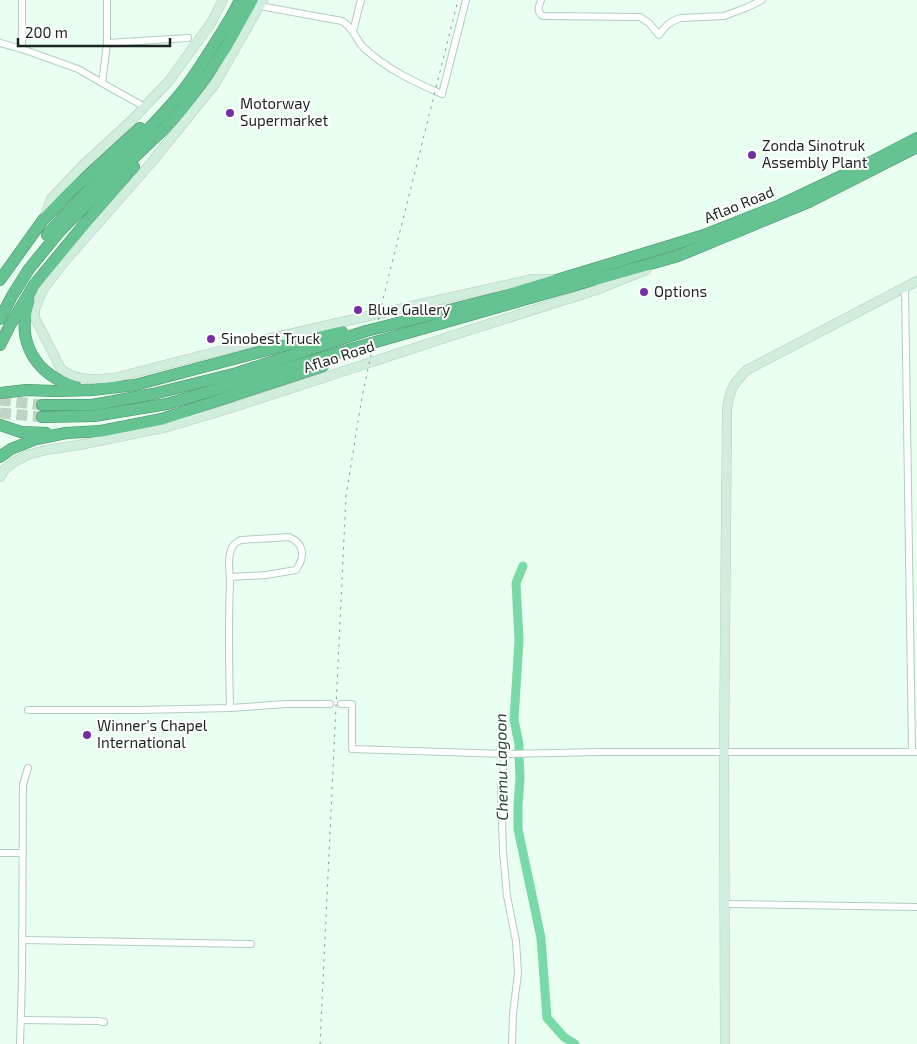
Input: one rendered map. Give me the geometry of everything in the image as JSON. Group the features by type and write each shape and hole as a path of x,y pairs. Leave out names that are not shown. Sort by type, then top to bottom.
{"highway":[{"path":"0,319 12,296 46,248 119,166 176,99 201,66 240,0"},
{"path":"0,304 37,246 62,217 119,166 162,131 182,109 259,2"},
{"path":"0,280 43,220 70,192 152,117 188,77 201,66"},
{"path":"0,345 34,285 154,145 162,131"},
{"name":"Aflao Road","path":"917,138 778,206 680,243 501,297 366,331 237,373 153,394 42,411 94,416 167,404 365,345 678,256 809,202 917,147"},
{"path":"34,285 27,305 24,329 28,346 34,358 46,372 62,383 92,390"},
{"path":"0,393 26,390 92,390 134,385 341,332 366,331"},
{"path":"0,425 21,432 66,433 101,431 162,419 326,365 348,356 365,345"},
{"path":"0,457 11,449 36,439 66,433"}],"street":[{"path":"22,0 22,50"},
{"path":"102,83 107,44 107,0"},
{"path":"43,220 52,199 82,166 169,82 210,23 223,0"},
{"path":"353,31 361,0"},
{"path":"259,2 342,21 353,31 363,47 379,60 409,79 442,94 466,0"},
{"path":"541,0 538,10 543,16 640,17 649,23 659,35 663,28 674,20 724,16 748,8 762,0"},
{"name":"Aflao Road","path":"259,2 216,84 64,262 42,291 35,309 35,318 61,369 74,377 92,379 114,378 254,342 533,280 563,278"},
{"path":"107,44 188,38"},
{"path":"0,43 78,69 145,107"},
{"name":"Aflao Road","path":"3,473 20,458 35,453 167,427 231,408 596,290 678,256"},
{"path":"725,1044 724,752 726,410 728,398 738,378 747,370 917,281"},
{"path":"341,704 352,704 352,749 505,754 915,752 905,288"},
{"path":"230,577 266,575 296,570 301,563 303,554 300,546 295,540 288,537 241,540 235,542 231,548 229,556 228,633 230,708"},
{"path":"28,710 139,710 330,704"},
{"path":"505,754 501,789 503,852 507,896 516,941 518,974 513,1014 512,1044"},
{"path":"20,1044 23,785 28,768"},
{"path":"0,853 23,853"},
{"path":"725,904 917,907"},
{"path":"22,940 251,944"},
{"path":"21,1020 104,1022"}],"waterway":[{"name":"Chemu Lagoon","path":"523,566 516,583 519,640 514,720 519,744 518,829 541,938 547,1018 564,1037 575,1044"}],"tunnel":[{"path":"0,400 42,405"},
{"path":"0,413 42,417"}],"railway":[{"path":"320,1044 346,496 362,397 382,303 458,0"}],"place":[{"name":"Motorway Supermarket","path":"230,113"},
{"name":"Zonda Sinotruk Assembly Plant","path":"752,155"},
{"name":"Options","path":"644,292"},
{"name":"Blue Gallery","path":"358,310"},
{"name":"Sinobest Truck","path":"211,339"},
{"name":"Winner's Chapel International","path":"87,735"}]}
